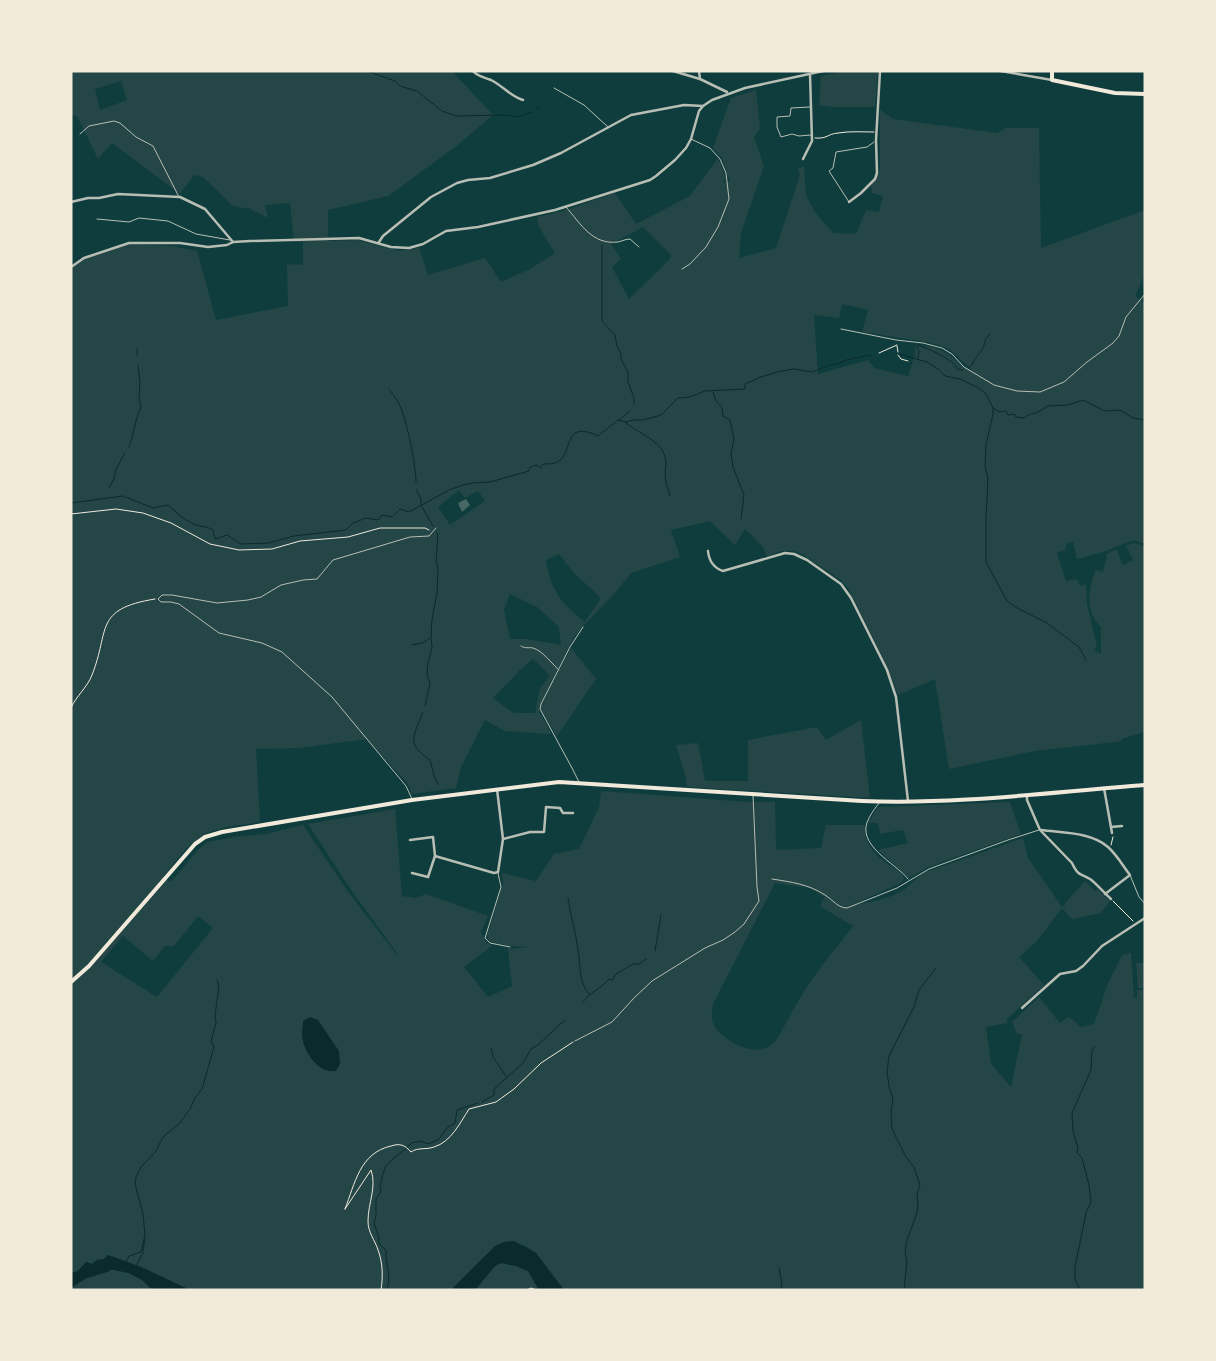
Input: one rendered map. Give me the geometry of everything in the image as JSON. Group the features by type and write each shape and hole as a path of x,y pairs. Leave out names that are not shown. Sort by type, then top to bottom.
{"main road":[{"path":"1052,71 1052,80 1115,93 1145,94"},
{"path":"71,982 89,966 192,847 205,837 222,832 412,800 548,783 579,783 880,801 949,801 1145,785"}],"street":[{"path":"473,71 479,76 490,80 514,97 523,100"},
{"path":"673,71 700,79 728,93"},
{"path":"698,71 700,79"},
{"path":"71,267 84,258 129,243 180,243 208,247 228,245 232,241 359,238 395,248 409,248 446,231 478,227 565,206 653,179 679,156 691,139 698,115 703,106 728,93 745,88 823,71"},
{"path":"849,202 861,193 877,175 876,132 880,71"},
{"path":"1002,71 1052,80"},
{"path":"803,159 811,146 812,137 810,74"},
{"path":"379,243 383,236 432,197 457,183 470,179 490,178 533,165 561,153 622,118 649,110 697,104 703,106"},
{"path":"71,202 118,194 180,197 205,209 232,241"},
{"path":"708,552 712,563 723,571 785,553 794,554 804,558 838,581 846,590 887,670 896,697 908,801"},
{"path":"1104,788 1112,833"},
{"path":"435,856 494,873 498,872 503,839 497,789"},
{"path":"1027,795 1027,800 1040,830 1072,863 1075,870 1088,878 1111,899"},
{"path":"503,839 530,832 544,832 546,807 560,808 562,812 573,813"},
{"path":"1112,827 1122,826"},
{"path":"1040,830 1089,837 1098,840 1110,848 1130,875 1106,894"},
{"path":"410,840 433,837 435,856 428,877 412,873"},
{"path":"1022,1008 1060,974 1076,971 1102,946 1145,918"}],"lane":[{"path":"554,88 584,104 608,127"},
{"path":"811,107 790,108 790,116 777,117 777,127 781,137 792,134 812,137"},
{"path":"80,134 89,126 114,121 120,123 136,137 153,146 180,197"},
{"path":"682,269 690,264 706,247 718,226 729,199 726,173 720,158 711,149 691,139"},
{"path":"849,202 829,171 833,168 836,152 867,147 876,140"},
{"path":"565,206 591,236 614,242 630,239 638,247"},
{"path":"98,219 129,222 138,218 168,221 196,234 232,241"},
{"path":"841,329 896,340 924,343 945,349 964,366 998,387 1023,392 1042,391 1064,382 1115,341 1126,318 1145,294"},
{"path":"412,800 406,786 332,696 282,652 262,643 219,633 184,607 173,602 161,602 158,599 162,595 172,594 218,603 257,598 280,585 317,579 333,560 410,537 429,536 436,528"},
{"path":"579,783 540,709 577,636 584,626"},
{"path":"521,646 538,651 559,670"},
{"path":"575,1041 612,1022 652,981 705,948 726,938 744,924 759,901 756,887 753,794"},
{"path":"880,801 867,821 868,839 877,852 905,875 908,880"},
{"path":"772,879 812,888 841,908 845,908 888,892 936,866 1040,830"},
{"path":"498,872 501,887 485,938 490,943 510,947"},
{"path":"1130,875 1139,897 1145,904"}],"path":[{"path":"812,137 825,139 832,134 842,132 876,132"},
{"path":"896,340 898,354 901,359 908,361"},
{"path":"879,353 896,345"},
{"path":"71,514 116,509 143,513 171,523 210,544 239,550 272,549 300,541 348,537 380,528 425,528 431,533"},
{"path":"71,708 92,676 104,631 110,619 119,610 141,602 158,599"},
{"path":"1110,848 1113,840 1112,833"},
{"path":"1111,899 1136,924"},
{"path":"380,1290 381,1262 378,1249 369,1230 368,1221 373,1183 371,1170 345,1209 361,1169 369,1156 386,1147 399,1144 405,1146 411,1152 417,1149 436,1146 460,1126 469,1109 496,1102 514,1089 541,1062 575,1041"},
{"path":"527,1290 531,1288 536,1290"}],"shaded area":[{"path":"71,71 452,71 493,115 454,148 388,196 328,210 328,241 357,240 399,251 419,248 428,275 485,258 501,282 530,269 555,253 539,227 537,217 566,210 615,193 636,224 690,196 718,158 726,178 723,183 730,181 722,158 713,148 731,98 756,90 760,129 754,137 764,166 741,233 739,258 776,248 800,175 798,169 804,166 806,195 815,212 833,233 856,234 866,210 879,212 883,196 872,193 871,185 879,174 880,169 880,110 893,119 997,133 1006,128 1039,128 1041,248 1145,210 1145,274 1135,296 1145,303 1145,544 1134,540 1103,552 1077,559 1073,542 1067,543 1065,550 1057,553 1066,581 1077,579 1080,586 1086,584 1087,604 1097,646 1094,650 1101,654 1101,627 1092,615 1090,607 1093,577 1096,570 1103,572 1107,554 1116,549 1123,565 1133,560 1126,545 1135,543 1145,547 1145,732 1116,742 1034,751 949,769 935,679 898,695 876,644 848,588 841,580 802,554 794,551 781,551 767,557 763,547 745,529 735,545 710,521 671,530 680,557 631,573 574,637 540,704 539,712 551,732 550,734 505,731 485,720 461,767 456,788 412,794 408,784 367,739 299,748 256,749 260,822 211,831 188,847 163,877 171,882 198,850 208,842 265,834 303,825 349,893 397,955 351,890 308,824 395,809 402,896 416,898 426,894 488,916 481,932 486,942 492,946 464,967 488,997 512,986 508,949 530,947 509,946 489,941 487,936 503,883 502,873 536,881 554,854 579,849 599,807 601,791 748,802 775,802 776,850 821,848 826,825 865,825 871,848 902,874 904,879 901,883 851,905 886,898 905,889 923,873 1023,838 1028,858 1062,907 1085,881 1095,891 1097,889 1110,901 1101,913 1072,919 1062,908 1037,941 1019,957 1044,985 1007,1019 1007,1023 986,1027 991,1064 1011,1087 1022,1034 1017,1034 1012,1022 1039,997 1060,1023 1069,1017 1081,1027 1094,1024 1107,986 1122,955 1131,953 1134,998 1137,998 1137,990 1145,990 1145,1290 564,1290 536,1253 524,1245 484,1257 451,1290 190,1290 141,1267 108,1255 104,1259 97,1260 92,1264 86,1262 78,1271 71,1273 71,269 77,263 95,255 128,244 172,246 197,251 216,320 288,306 287,264 303,265 303,242 294,242 290,203 265,205 268,218 247,207 245,209 232,205 203,177 194,175 180,194 112,143 98,159 77,116 71,115","holes":["121,81 127,100 100,110 95,89","643,227 671,255 670,259 629,299 612,267 621,259 611,244","842,304 868,310 862,332 942,346 949,349 972,370 941,350 916,345 908,376 874,368 868,360 818,374 814,315 839,318","459,490 465,498 478,491 485,501 450,525 438,507","559,554 574,573 601,598 585,622 558,596 548,571 546,560","510,594 537,607 559,627 561,645 527,639 510,639 504,609","533,659 550,676 540,688 535,713 514,713 493,698","775,883 810,888 825,897 820,906 853,926 810,982 774,1043 768,1047 756,1050 732,1042 716,1029 712,1013 713,1004","198,916 213,928 157,997 101,962 123,936 153,961 165,946 174,946"]},
{"path":"848,71 878,71 875,107 832,107 819,105 821,76"},
{"path":"571,648 596,679 557,736 540,709"},
{"path":"861,720 870,798 687,787 676,745 698,743 705,781 748,781 748,740 817,727 826,740"},
{"path":"1010,802 1021,834 928,867 909,878 878,850 908,843 903,830 880,834 878,823 868,823 878,807"},
{"path":"1136,963 1145,963 1145,988 1138,988"},
{"path":"310,1017 318,1020 339,1051 340,1064 336,1071 325,1070 319,1067 307,1052 302,1038 303,1021"},
{"path":"514,1241 536,1253 564,1290 539,1290 528,1271 501,1263 495,1266 475,1290 451,1290 495,1246 504,1242"},
{"path":"108,1255 141,1267 190,1290 156,1290 150,1288 142,1280 129,1273 109,1269 93,1272 71,1287 71,1273 78,1271 86,1262 92,1264 97,1260 104,1259"},
{"path":"501,1263 528,1271 539,1290 475,1290 495,1266"},
{"path":"109,1269 136,1276 156,1290 71,1290 71,1287 93,1272"}],"building":[{"path":"466,499 470,505 462,512 458,503"}],"waterway":[{"path":"367,71 395,81 400,86 417,91 442,111 456,116 507,115 517,117 532,112"},
{"path":"536,110 540,107"},
{"path":"602,245 602,321 615,335 621,359 628,372 628,382 634,398 634,404"},
{"path":"968,368 982,350 990,334"},
{"path":"918,358 918,345 940,355 951,362 957,369 963,370"},
{"path":"137,349 137,355"},
{"path":"899,354 927,362 945,376 960,379 977,387 986,394 993,408 999,412 1006,411 1008,415 1014,414 1016,417 1024,418 1047,406 1068,405 1083,400 1105,411 1120,410 1133,418 1145,420"},
{"path":"71,503 123,496 153,508 168,505 190,522 213,530 215,539 227,535 241,544 269,543 294,536 346,530 353,523 366,518 378,520 382,515 392,517 400,509 409,512 449,490 463,485 490,482 529,471 530,467 536,465 541,468 543,464 556,463 563,457 574,434 579,431 598,436 618,420 626,422 661,415 678,398 690,397 705,391 745,389 745,384 777,372 794,369 812,372 846,360 871,355"},
{"path":"129,447 141,407 138,365"},
{"path":"389,389 398,402 404,418 416,482"},
{"path":"713,392 716,401 722,407 723,416 730,420 734,439 731,454 733,467 744,495 741,519"},
{"path":"993,408 986,445 985,466 988,478 986,562 1007,601 1047,623 1079,647 1086,660"},
{"path":"619,420 630,411"},
{"path":"625,422 654,442 663,451 666,462 665,477 670,496"},
{"path":"109,488 114,479 116,469 125,453"},
{"path":"416,489 421,499 421,505 433,526"},
{"path":"425,706 430,684 427,674 432,647 432,619 437,593 438,567 436,562 438,534 436,532"},
{"path":"412,645 423,643 430,638"},
{"path":"423,712 415,733 414,744 430,760 438,785"},
{"path":"568,898 577,942 581,977 586,991 590,995"},
{"path":"655,951 661,915"},
{"path":"583,1002 609,979 612,980 616,974 646,959"},
{"path":"904,1290 907,1261 905,1252 907,1240 917,1213 917,1194 920,1185 914,1167 906,1157 892,1129 891,1112 893,1099 887,1072 889,1056 914,1007 919,990 936,968"},
{"path":"136,1266 143,1253 145,1235 143,1214 135,1184 136,1177 141,1167 156,1151 163,1137 180,1123 202,1089 214,1047 211,1041 216,1023 215,1015 219,987 217,980"},
{"path":"482,1102 494,1095 494,1089 523,1063 531,1049 565,1021"},
{"path":"1080,1290 1075,1279 1075,1267 1086,1213 1091,1202 1082,1158 1077,1153 1078,1148 1073,1131 1072,1113 1091,1070 1092,1050 1095,1047"},
{"path":"491,1048 493,1057 507,1078"},
{"path":"387,1290 389,1274 386,1250 379,1244 374,1223 376,1199 381,1192 380,1185 386,1166 412,1143 420,1141 429,1144 439,1139 447,1128 455,1123 457,1110 478,1103"},
{"path":"126,1262 129,1256 141,1252 144,1239"},
{"path":"71,1283 84,1275 107,1268"},
{"path":"779,1268 782,1284 781,1290"}]}
